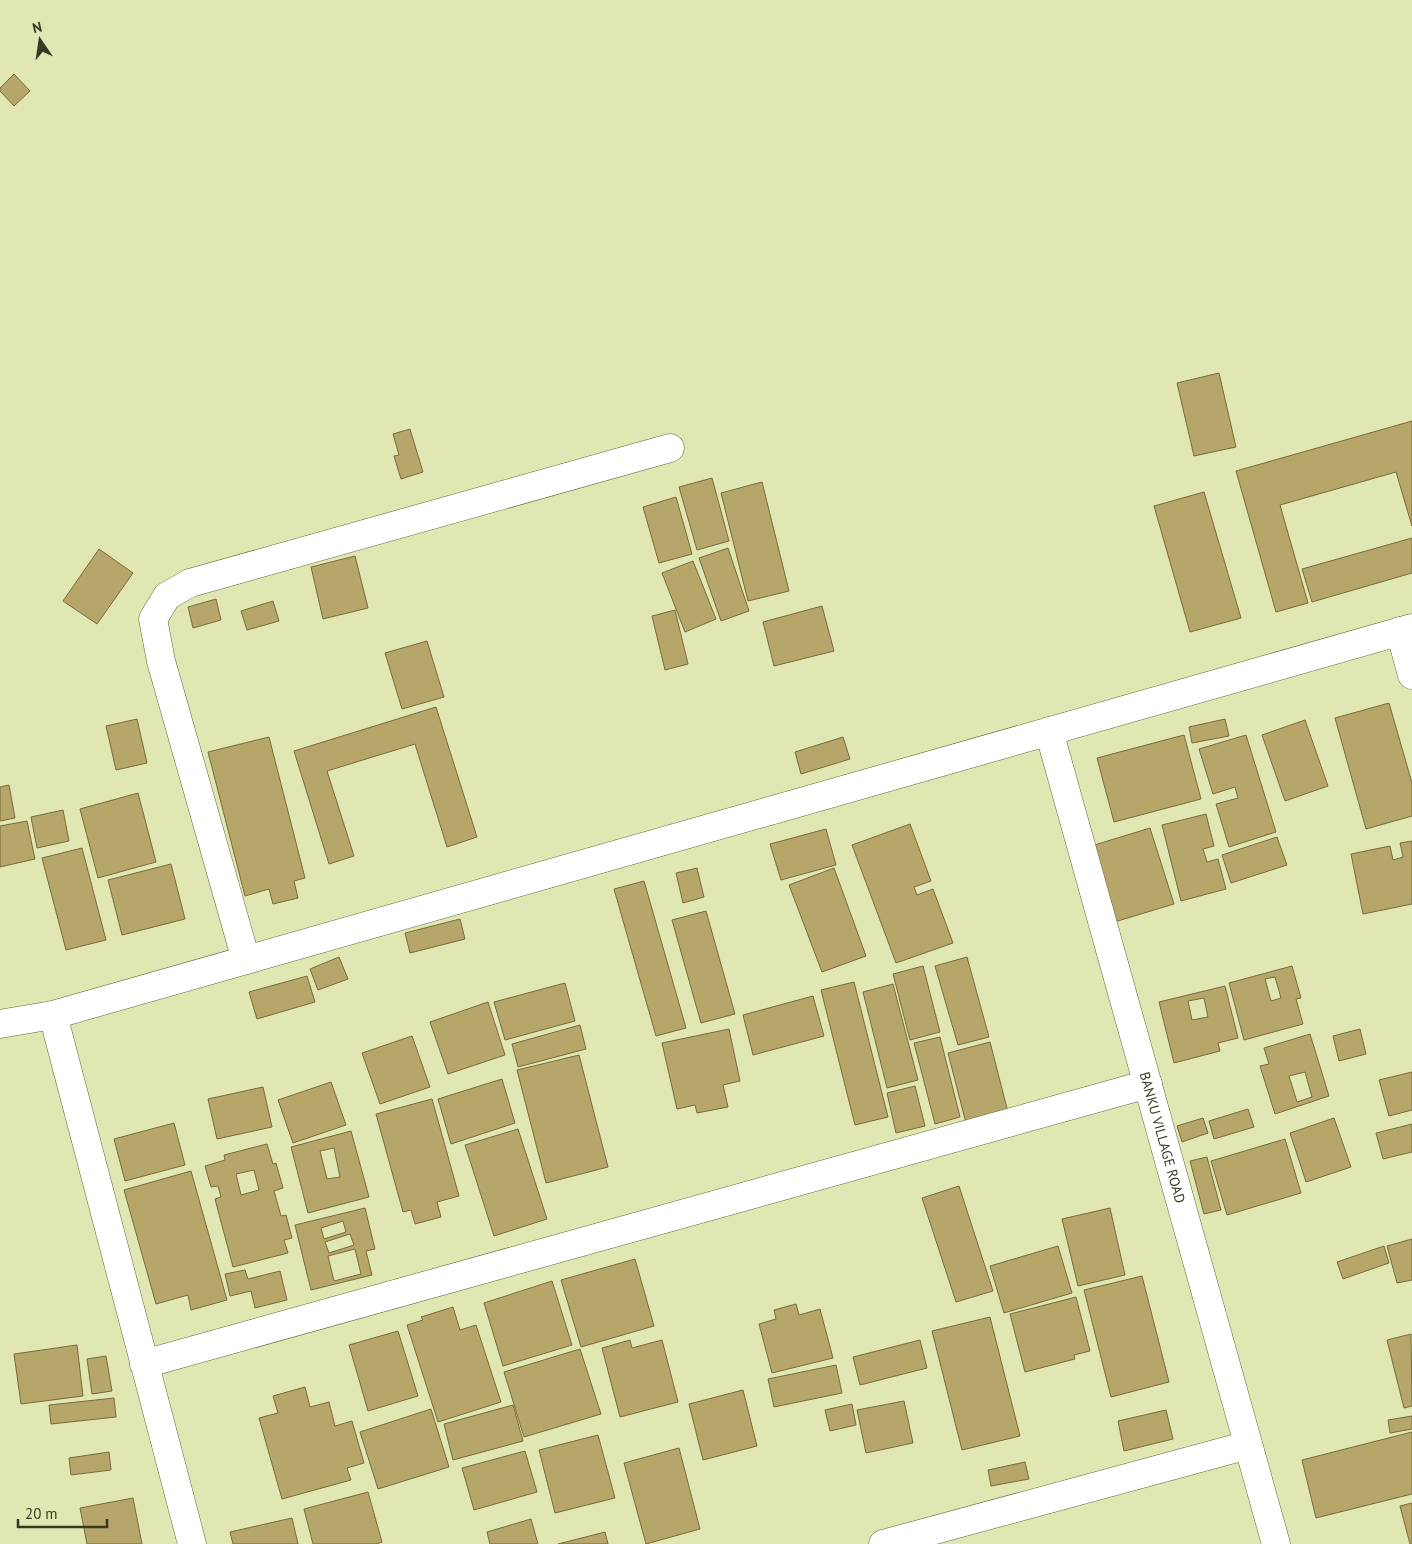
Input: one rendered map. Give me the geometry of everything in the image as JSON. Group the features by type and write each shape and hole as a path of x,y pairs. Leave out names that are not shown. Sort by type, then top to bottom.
{"street":[{"path":"246,960 160,661 153,619 167,596 190,583 670,448"},
{"path":"0,1024 53,1015 1406,630 1412,675"},
{"name":"BANKU VILLAGE ROAD","path":"1049,731 1276,1544"},
{"path":"53,1015 192,1544"},
{"path":"144,1364 1148,1084"},
{"path":"883,1544 1248,1445"}],"building":[{"path":"14,74 30,91 14,106 0,91 0,88"},
{"path":"1219,373 1236,447 1194,456 1177,383"},
{"path":"1412,421 1412,526 1396,472 1280,505 1308,603 1276,612 1236,471"},
{"path":"410,429 423,472 401,479 394,456 399,455 393,434"},
{"path":"712,478 729,541 697,550 679,487"},
{"path":"762,482 789,591 748,601 721,493"},
{"path":"1204,492 1241,618 1190,632 1154,506"},
{"path":"676,497 692,554 659,563 643,507"},
{"path":"1412,538 1412,573 1312,602 1302,569"},
{"path":"728,548 749,611 721,621 699,558"},
{"path":"99,549 133,573 97,624 63,601"},
{"path":"355,556 368,608 323,619 311,567"},
{"path":"693,561 716,619 685,632 662,573"},
{"path":"216,599 221,620 193,628 188,607"},
{"path":"273,601 279,621 247,630 241,611"},
{"path":"822,606 834,651 774,666 763,622"},
{"path":"675,610 688,664 665,670 652,616"},
{"path":"427,641 444,697 402,709 385,653"},
{"path":"1389,703 1412,783 1412,816 1366,829 1335,718"},
{"path":"436,707 477,837 447,847 415,744 327,771 354,856 329,864 294,751"},
{"path":"137,719 147,763 116,770 106,726"},
{"path":"1225,719 1229,736 1192,743 1189,727"},
{"path":"1305,720 1328,786 1285,801 1262,735"},
{"path":"1184,735 1201,799 1114,822 1097,758"},
{"path":"1246,735 1276,832 1229,847 1216,804 1238,798 1235,787 1213,794 1199,749"},
{"path":"269,737 305,878 294,881 298,898 273,904 269,889 245,896 208,752"},
{"path":"843,737 850,759 801,774 795,752"},
{"path":"9,785 15,818 0,821 0,787"},
{"path":"138,793 156,862 98,878 80,809"},
{"path":"63,810 69,841 37,848 31,817"},
{"path":"1206,814 1214,846 1203,849 1207,862 1218,859 1226,889 1181,901 1162,825"},
{"path":"27,821 35,859 0,867 0,826"},
{"path":"910,824 931,881 914,887 917,895 933,889 953,943 896,963 852,845"},
{"path":"1150,828 1174,904 1111,923 1088,847"},
{"path":"826,829 836,865 781,880 770,844"},
{"path":"1277,837 1287,865 1231,883 1222,855"},
{"path":"1412,841 1412,904 1363,914 1351,854 1390,846 1393,860 1403,857 1400,843"},
{"path":"82,848 106,940 66,950 42,858"},
{"path":"171,864 185,919 122,935 108,880"},
{"path":"697,868 704,897 683,903 676,873"},
{"path":"834,868 866,956 822,972 789,885"},
{"path":"644,881 686,1028 656,1036 614,889"},
{"path":"706,911 735,1014 701,1023 672,920"},
{"path":"460,919 465,939 410,953 405,933"},
{"path":"339,957 348,979 318,990 310,969"},
{"path":"967,957 989,1037 958,1045 935,966"},
{"path":"923,966 940,1032 910,1040 893,974"},
{"path":"1292,966 1301,998 1296,999 1303,1024 1244,1040 1229,983","holes":["1275,977 1281,998 1271,1001 1265,979"]},
{"path":"307,976 315,1002 257,1019 249,992"},
{"path":"854,982 888,1117 855,1125 821,990"},
{"path":"565,983 575,1021 505,1040 494,1002"},
{"path":"893,984 918,1080 887,1088 863,992"},
{"path":"1225,986 1238,1038 1218,1043 1220,1051 1174,1063 1159,1002","holes":["1204,998 1208,1017 1192,1020 1188,1001"]},
{"path":"813,996 824,1036 753,1055 743,1015"},
{"path":"488,1002 505,1055 448,1074 430,1022"},
{"path":"580,1025 586,1049 518,1067 512,1044"},
{"path":"729,1029 740,1081 723,1085 728,1107 697,1113 695,1105 677,1109 662,1043"},
{"path":"1360,1029 1366,1054 1339,1061 1333,1036"},
{"path":"1310,1034 1329,1096 1275,1114 1260,1066 1269,1064 1264,1048","holes":["1305,1072 1312,1097 1297,1102 1289,1076"]},
{"path":"412,1036 430,1087 380,1104 362,1053"},
{"path":"940,1037 960,1117 935,1124 914,1043"},
{"path":"990,1042 1009,1116 967,1127 948,1053"},
{"path":"579,1055 608,1167 546,1183 517,1070"},
{"path":"1412,1072 1412,1110 1389,1116 1379,1080"},
{"path":"502,1079 515,1123 451,1144 438,1099"},
{"path":"331,1082 346,1125 293,1143 278,1100"},
{"path":"915,1086 925,1126 896,1133 887,1093"},
{"path":"263,1087 272,1127 217,1139 208,1099"},
{"path":"432,1099 459,1196 437,1202 441,1217 415,1224 411,1210 403,1212 376,1114"},
{"path":"1248,1109 1254,1127 1214,1139 1209,1121"},
{"path":"1203,1118 1208,1133 1182,1142 1177,1126"},
{"path":"1334,1118 1351,1167 1306,1182 1290,1133"},
{"path":"174,1123 185,1165 125,1181 114,1139"},
{"path":"1412,1124 1412,1152 1383,1159 1376,1133"},
{"path":"518,1129 547,1219 494,1236 465,1145"},
{"path":"351,1131 369,1197 308,1213 291,1147","holes":["334,1148 340,1177 327,1179 320,1151"]},
{"path":"1285,1139 1301,1193 1227,1215 1211,1161"},
{"path":"267,1144 273,1164 276,1163 283,1188 274,1191 281,1216 286,1215 292,1238 284,1240 288,1253 233,1267 215,1199 221,1197 218,1186 211,1187 205,1166 225,1160 224,1155","holes":["254,1170 259,1190 241,1195 236,1174"]},
{"path":"1207,1157 1221,1210 1204,1214 1190,1161"},
{"path":"191,1171 227,1300 191,1310 188,1295 156,1304 124,1190"},
{"path":"959,1186 993,1291 956,1302 922,1198"},
{"path":"365,1208 375,1249 366,1251 372,1275 311,1290 295,1225","holes":["343,1221 346,1232 324,1239 321,1228","350,1234 354,1245 329,1253 325,1242","355,1249 361,1274 334,1281 328,1256"]},
{"path":"1110,1208 1125,1275 1078,1286 1062,1219"},
{"path":"1412,1239 1412,1280 1397,1283 1387,1246"},
{"path":"1058,1246 1072,1293 1004,1313 990,1266"},
{"path":"1384,1246 1389,1263 1343,1279 1337,1262"},
{"path":"635,1259 654,1326 581,1347 561,1280"},
{"path":"245,1270 248,1279 280,1271 287,1300 255,1308 251,1291 230,1296 225,1274"},
{"path":"1142,1276 1169,1382 1111,1397 1084,1290"},
{"path":"552,1281 572,1345 503,1366 484,1303"},
{"path":"1076,1297 1090,1351 1074,1355 1075,1359 1025,1372 1010,1314"},
{"path":"796,1304 799,1315 820,1309 833,1358 772,1373 759,1324 776,1319 774,1310"},
{"path":"453,1307 460,1330 476,1325 501,1402 438,1422 407,1325 423,1320 421,1317"},
{"path":"990,1317 1020,1436 962,1450 932,1331"},
{"path":"398,1331 418,1396 368,1411 349,1345"},
{"path":"1411,1334 1412,1406 1404,1408 1387,1340"},
{"path":"630,1340 632,1348 662,1340 678,1402 620,1417 602,1348"},
{"path":"920,1340 927,1368 860,1385 853,1357"},
{"path":"77,1345 83,1396 21,1404 14,1354"},
{"path":"580,1349 601,1414 524,1437 504,1372"},
{"path":"106,1356 112,1391 92,1394 87,1359"},
{"path":"836,1365 842,1393 774,1407 768,1379"},
{"path":"305,1387 310,1407 329,1402 335,1426 352,1421 364,1463 347,1468 351,1480 282,1499 259,1418 278,1413 273,1396"},
{"path":"743,1390 757,1446 703,1460 689,1404"},
{"path":"114,1398 116,1417 51,1424 49,1405"},
{"path":"904,1401 913,1443 866,1453 857,1410"},
{"path":"852,1404 856,1425 830,1431 825,1410"},
{"path":"513,1405 523,1441 453,1460 444,1424"},
{"path":"431,1409 449,1467 378,1489 360,1432"},
{"path":"1166,1410 1173,1439 1124,1451 1118,1421"},
{"path":"1412,1416 1412,1429 1390,1433 1388,1420"},
{"path":"1412,1432 1412,1494 1316,1518 1302,1460"},
{"path":"598,1435 615,1498 555,1513 539,1450"},
{"path":"679,1448 700,1529 646,1544 624,1463"},
{"path":"525,1451 537,1492 474,1510 462,1468"},
{"path":"109,1452 111,1470 71,1475 69,1458"},
{"path":"1025,1462 1029,1479 991,1486 988,1470"},
{"path":"368,1492 382,1542 376,1544 313,1544 304,1509"},
{"path":"133,1498 142,1544 87,1544 80,1508"},
{"path":"1412,1503 1412,1544 1410,1544 1400,1506"},
{"path":"292,1518 298,1544 233,1544 230,1532"},
{"path":"531,1519 538,1544 490,1544 487,1532"},
{"path":"605,1532 608,1544 558,1544"}]}
